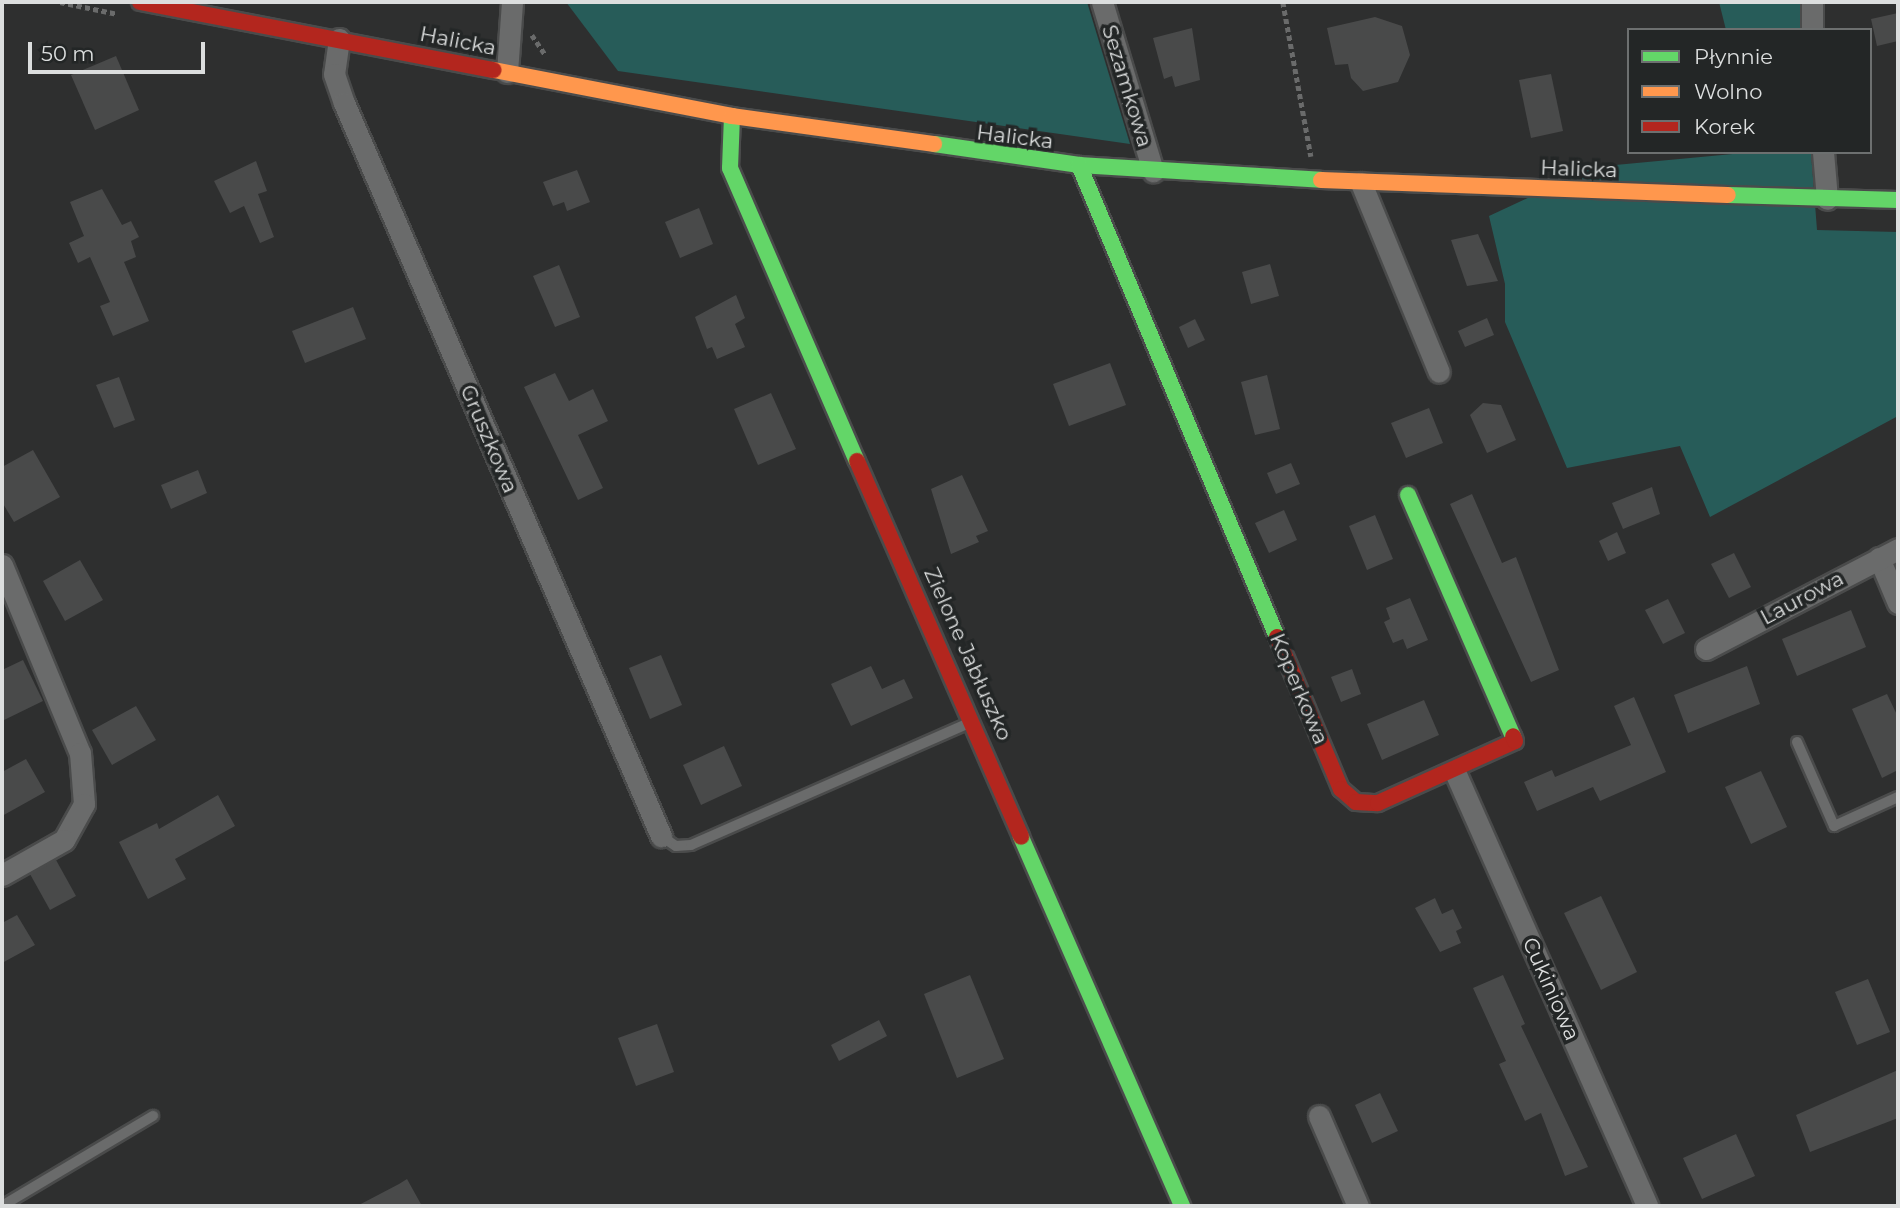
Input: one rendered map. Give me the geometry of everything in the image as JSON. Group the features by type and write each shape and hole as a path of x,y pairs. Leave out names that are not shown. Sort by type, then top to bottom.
{"street":[{"name":"Halicka","path":"140,2 732,116 1079,165 1361,183 1898,200"},
{"path":"507,72 512,2"},
{"name":"Sezamkowa","path":"1101,2 1153,171"},
{"path":"1812,2 1812,28"},
{"name":"Gruszkowa","path":"338,39 334,74 344,103 661,836"},
{"name":"Zielone Jabłuszko","path":"732,116 730,168 975,720 1182,1206"},
{"path":"1822,154 1827,199"},
{"name":"Koperkowa","path":"1079,165 1341,789 1356,802 1378,803 1455,772 1515,741 1408,495"},
{"path":"1361,183 1439,372"},
{"path":"1889,553 1898,603"},
{"name":"Laurowa","path":"1706,649 1889,553"},
{"path":"2,565 80,753 84,804 64,840 2,875"},
{"name":"Cukiniowa","path":"1455,772 1647,1206"},
{"path":"1319,1115 1358,1206"}],"lane":[{"path":"661,836 676,846 691,845 975,720"},
{"path":"1797,742 1834,826 1898,797"},
{"path":"2,1206 153,1116"}],"path":[{"path":"1283,2 1316,181"}],"shaded area":[{"path":"566,2 1087,2 1130,144 618,71"},
{"path":"1719,2 1809,2 1800,6 1802,28 1726,28"},
{"path":"1733,154 1811,154 1817,230 1898,232 1898,416 1710,517 1680,446 1567,468 1505,322 1505,284 1489,216 1594,167"}],"building":[{"path":"1898,13 1898,41 1877,46 1871,19"},
{"path":"1375,17 1402,26 1410,55 1398,82 1363,91 1351,78 1348,64 1335,65 1327,28"},
{"path":"1192,28 1200,80 1175,87 1172,76 1164,79 1153,38"},
{"path":"116,56 139,110 95,130 71,75"},
{"path":"1551,74 1563,131 1531,138 1519,80"},
{"path":"256,161 267,191 258,194 274,237 260,243 244,206 230,213 214,181"},
{"path":"577,170 590,202 567,211 564,202 553,206 543,182"},
{"path":"102,189 122,225 131,221 139,237 131,241 136,257 124,262 149,321 113,336 100,306 110,302 90,257 78,263 69,243 84,236 70,202"},
{"path":"699,208 713,244 680,258 665,222"},
{"path":"1478,234 1498,281 1467,286 1451,240"},
{"path":"1270,264 1279,296 1251,304 1242,272"},
{"path":"559,265 580,317 555,327 533,276"},
{"path":"736,295 745,318 735,324 745,347 717,359 712,347 707,349 695,317"},
{"path":"353,307 366,339 305,363 292,331"},
{"path":"1487,318 1494,335 1465,347 1458,331"},
{"path":"1195,319 1205,340 1188,348 1179,327"},
{"path":"1110,363 1126,405 1069,426 1053,384"},
{"path":"555,373 569,401 593,389 608,421 578,435 603,488 578,500 524,387"},
{"path":"1267,375 1280,429 1255,435 1241,382"},
{"path":"119,377 135,420 114,428 96,385"},
{"path":"771,393 796,449 758,465 734,409"},
{"path":"1483,403 1501,405 1516,440 1487,453 1470,415"},
{"path":"1429,408 1443,443 1406,458 1391,423"},
{"path":"33,450 60,497 14,522 2,502 2,467"},
{"path":"1291,463 1300,484 1276,494 1267,473"},
{"path":"198,470 207,493 171,509 161,485"},
{"path":"962,475 988,531 976,536 979,542 951,554 931,489"},
{"path":"1652,487 1660,514 1623,529 1612,503"},
{"path":"1472,494 1502,563 1516,557 1559,670 1531,682 1450,504"},
{"path":"1284,510 1297,540 1269,553 1255,523"},
{"path":"1375,515 1393,559 1367,570 1349,526"},
{"path":"1617,532 1626,553 1608,561 1599,541"},
{"path":"1734,553 1751,587 1729,598 1711,564"},
{"path":"80,560 103,600 65,621 43,581"},
{"path":"1410,598 1428,640 1407,649 1403,639 1393,643 1384,622 1390,619 1386,608"},
{"path":"1668,599 1685,633 1663,644 1645,610"},
{"path":"1851,610 1866,647 1797,676 1782,639"},
{"path":"661,655 682,705 650,719 629,668"},
{"path":"23,660 43,701 2,721 2,670"},
{"path":"871,666 882,689 904,679 913,698 851,726 831,684"},
{"path":"1747,666 1760,704 1688,733 1674,695"},
{"path":"1352,669 1361,694 1341,702 1331,677"},
{"path":"1887,694 1898,717 1898,770 1882,778 1852,709"},
{"path":"1634,697 1666,772 1600,801 1593,787 1537,811 1524,782 1552,770 1555,777 1631,745 1614,706"},
{"path":"1424,700 1439,735 1382,760 1367,724"},
{"path":"136,706 156,740 112,765 92,730"},
{"path":"724,746 742,786 701,805 683,765"},
{"path":"26,759 45,792 2,816 2,772"},
{"path":"1761,771 1787,827 1751,844 1725,787"},
{"path":"218,795 235,826 175,859 186,879 148,899 119,842 157,823 159,829"},
{"path":"56,860 76,896 50,910 30,874"},
{"path":"1601,896 1637,972 1601,990 1564,913"},
{"path":"1435,898 1442,914 1453,909 1462,928 1456,931 1461,943 1440,952 1415,908"},
{"path":"17,915 35,945 2,963 2,923"},
{"path":"970,975 1004,1059 957,1078 924,994"},
{"path":"1503,975 1525,1024 1521,1026 1588,1167 1565,1176 1541,1113 1525,1121 1499,1064 1506,1061 1473,988"},
{"path":"1868,979 1890,1032 1857,1045 1835,992"},
{"path":"879,1020 887,1036 839,1061 831,1045"},
{"path":"657,1024 674,1072 636,1086 618,1038"},
{"path":"1898,1070 1898,1118 1810,1152 1796,1115"},
{"path":"1380,1093 1398,1131 1372,1143 1355,1105"},
{"path":"1736,1134 1755,1176 1702,1199 1683,1158"},
{"path":"407,1179 422,1206 357,1206 399,1184"}],"traffic: fast":[{"path":"732,116 730,168 857,461"},
{"path":"934,144 1079,165 1321,180"},
{"path":"1079,165 1277,637"},
{"path":"1728,195 1898,200"},
{"path":"1408,495 1513,736"},
{"path":"1021,837 1182,1206"}],"traffic: slow":[{"path":"494,70 732,116 934,144"},
{"path":"1321,180 1728,195"}],"traffic: jam":[{"path":"140,2 494,70"},
{"path":"857,461 1021,837"},
{"path":"1277,637 1341,789 1356,802 1378,803 1515,741 1513,736"}]}
